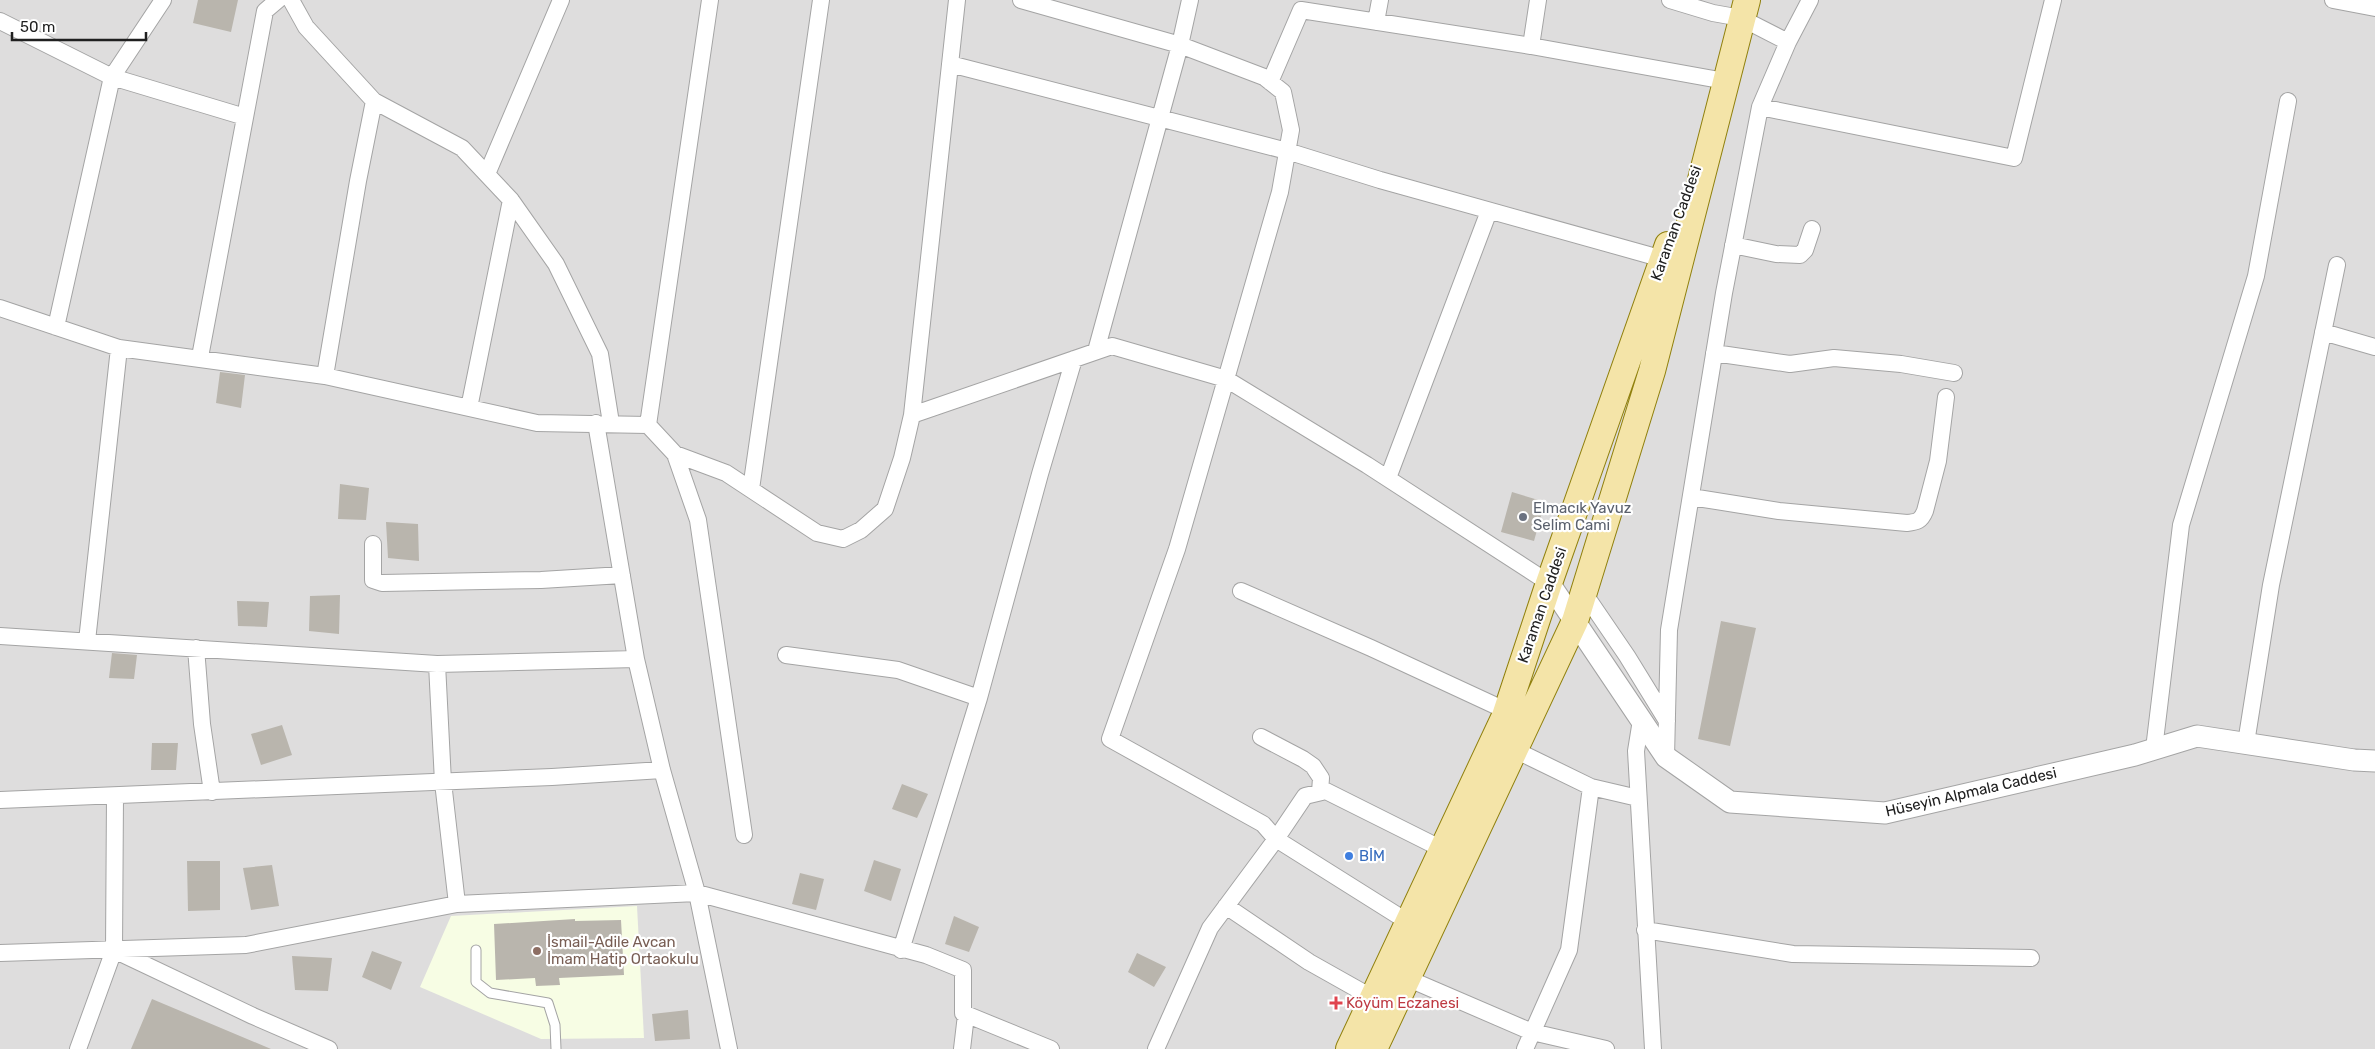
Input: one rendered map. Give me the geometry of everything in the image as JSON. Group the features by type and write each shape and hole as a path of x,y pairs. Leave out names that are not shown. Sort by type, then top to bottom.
{"main road":[{"name":"Karaman Caddesi","path":"1374,1049 1575,621 1652,371 1744,9"},
{"name":"Karaman Caddesi","path":"1349,1049 1507,711 1549,583 1724,86"}],"street":[{"path":"56,327 112,77 163,0"},
{"path":"200,358 265,11 278,0"},
{"path":"291,0 306,27 374,101 462,148 511,200 556,264 600,354 604,423 622,575 636,659 662,770 697,893 729,1049"},
{"path":"487,174 561,0"},
{"path":"648,425 710,0"},
{"path":"751,489 821,0"},
{"path":"675,454 726,473 817,533 842,539 861,530 885,508 902,458 912,415 957,0"},
{"path":"1021,0 1180,45 1264,77 1284,92 1291,130 1280,192 1177,549 1110,739 1263,824 1276,839 1408,922"},
{"path":"1096,352 1180,45 1190,0"},
{"path":"1376,22 1380,0"},
{"path":"1531,46 1538,0"},
{"path":"1670,0 1713,13 1744,9 1788,42"},
{"path":"1666,757 1669,630 1733,245 1760,107 1788,42 1810,0"},
{"path":"1760,107 2014,158 2053,0"},
{"path":"2333,0 2375,8"},
{"path":"1270,82 1301,10 1531,46 1724,86"},
{"path":"0,21 112,77 245,118"},
{"path":"950,64 1287,151 1380,180 1663,259"},
{"path":"325,376 358,181 374,101"},
{"path":"2154,749 2181,525 2256,276 2288,101"},
{"path":"469,408 511,200"},
{"path":"1388,478 1490,211"},
{"path":"1733,245 1776,254 1800,255 1804,250 1812,229"},
{"path":"2246,743 2271,585 2337,265"},
{"path":"0,308 119,348 325,376 537,423 648,425 675,454 698,520 744,836"},
{"path":"2323,332 2375,347"},
{"path":"912,415 1112,346 1226,379 1388,478 1549,583"},
{"path":"87,641 119,348"},
{"path":"1714,353 1790,364 1834,358 1901,364 1954,373"},
{"path":"900,950 979,698 1037,483 1074,359"},
{"path":"1690,497 1778,511 1907,523 1920,520 1925,511 1938,460 1946,397"},
{"path":"373,544 373,580 382,583 541,580 622,575"},
{"name":"Hüseyin Alpmala Caddesi","path":"1549,583 1666,757 1730,802 1885,813 2154,749 2197,736 2354,760 2375,760"},
{"path":"1241,591 1371,648 1507,711"},
{"path":"1584,593 1627,656 1667,722"},
{"path":"0,636 437,664 636,659"},
{"path":"196,648 202,724 212,792"},
{"path":"786,655 898,670 979,698"},
{"path":"437,664 443,782 457,904"},
{"path":"1642,720 1636,751 1653,1049"},
{"path":"1261,737 1312,766 1321,778 1320,792"},
{"path":"1515,750 1591,787 1638,798"},
{"path":"0,800 443,782 662,770"},
{"path":"1525,1049 1569,950 1591,787"},
{"path":"1156,1049 1210,928 1276,839 1305,796 1326,791 1442,849"},
{"path":"78,1049 114,950 115,796"},
{"path":"0,953 246,945 457,904 697,893 900,950 926,955 963,970 963,1013 1051,1049"},
{"path":"1226,906 1309,962 1372,998"},
{"path":"1645,930 1793,954 2032,958"},
{"path":"114,950 253,1016 329,1049"},
{"path":"1409,978 1532,1032 1606,1049"},
{"path":"962,1049 966,1015"}],"lane":[{"path":"476,950 476,982 490,993 548,1003 555,1025 556,1049"}],"shaded area":[{"path":"0,0 2375,0 2375,1049 0,1049"},
{"name":"İsmail-Adile Avcan İmam Hatip Ortaokulu","path":"637,906 644,1038 541,1039 420,987 451,916"}],"building":[{"path":"198,0 238,0 231,32 193,23"},
{"path":"220,372 245,375 241,408 216,403"},
{"path":"340,484 369,488 366,520 338,519"},
{"name":"Elmacık Yavuz Selim Cami","path":"1512,492 1545,502 1534,541 1501,532"},
{"path":"386,522 418,524 419,561 388,558"},
{"path":"340,595 339,634 309,631 310,596"},
{"path":"237,601 269,602 267,627 238,626"},
{"path":"1721,621 1756,628 1730,746 1698,739"},
{"path":"112,653 137,655 134,679 109,678"},
{"path":"282,725 292,755 261,765 251,734"},
{"path":"152,743 178,743 176,770 151,770"},
{"path":"902,784 928,794 917,818 892,809"},
{"path":"874,860 901,869 891,901 864,891"},
{"path":"187,861 220,861 220,910 188,911"},
{"path":"272,865 279,906 251,910 243,868"},
{"path":"800,873 824,879 816,910 792,904"},
{"path":"954,916 979,927 969,952 945,944"},
{"path":"575,919 575,921 621,920 624,975 559,978 560,985 536,986 535,978 496,980 494,924"},
{"path":"372,951 402,962 391,990 362,977"},
{"path":"1137,953 1166,967 1154,987 1128,972"},
{"path":"292,956 332,958 328,991 295,990"},
{"path":"152,999 271,1049 131,1049"},
{"path":"688,1010 690,1039 655,1041 652,1014"}],"place":[{"name":"Elmacık Yavuz Selim Cami","path":"1523,517"},
{"name":"BİM","path":"1349,856"},
{"name":"İsmail-Adile Avcan İmam Hatip Ortaokulu","path":"537,951"},
{"name":"Köyüm Eczanesi","path":"1336,1003"}]}
